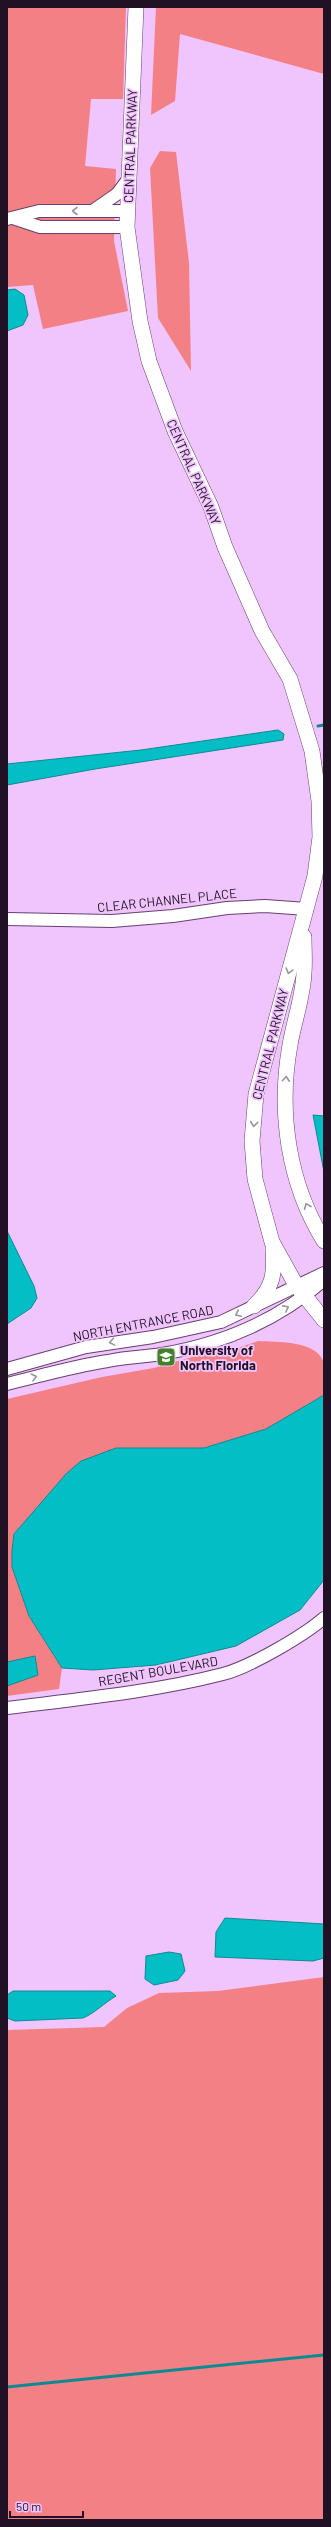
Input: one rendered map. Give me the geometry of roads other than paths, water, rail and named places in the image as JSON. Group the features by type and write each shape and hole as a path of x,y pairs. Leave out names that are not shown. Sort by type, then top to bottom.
{"street":[{"name":"CENTRAL PARKWAY","path":"136,7 127,227 140,320 149,361 175,431 211,507 225,547 262,631 290,679 312,751 319,801 320,836 315,876 256,1094 252,1141 255,1179 272,1242 301,1291 324,1320"},
{"path":"92,211 118,194 129,178"},
{"path":"10,218 39,211 128,211"},
{"path":"10,218 40,227 127,227"},
{"name":"CLEAR CHANNEL PLACE","path":"7,919 112,921 173,916 227,908 265,906 305,914"},
{"name":"CENTRAL PARKWAY","path":"305,914 304,973 286,1070 286,1127 296,1178 307,1208 324,1241"},
{"path":"254,1306 264,1297 273,1280 272,1242"},
{"name":"NORTH ENTRANCE ROAD","path":"7,1384 108,1360 162,1354 197,1347 254,1326 324,1273"},
{"name":"NORTH ENTRANCE ROAD","path":"7,1369 86,1347 196,1329 221,1322 254,1306 301,1291 324,1280"},
{"path":"40,1360 50,1368 62,1370"},
{"name":"REGENT BOULEVARD","path":"7,1708 131,1692 224,1674 276,1650 324,1618"}],"waterway":[{"path":"318,726 324,725"},
{"path":"7,2387 324,2355"}],"place":[{"name":"University of North Florida","path":"166,1357"}]}
